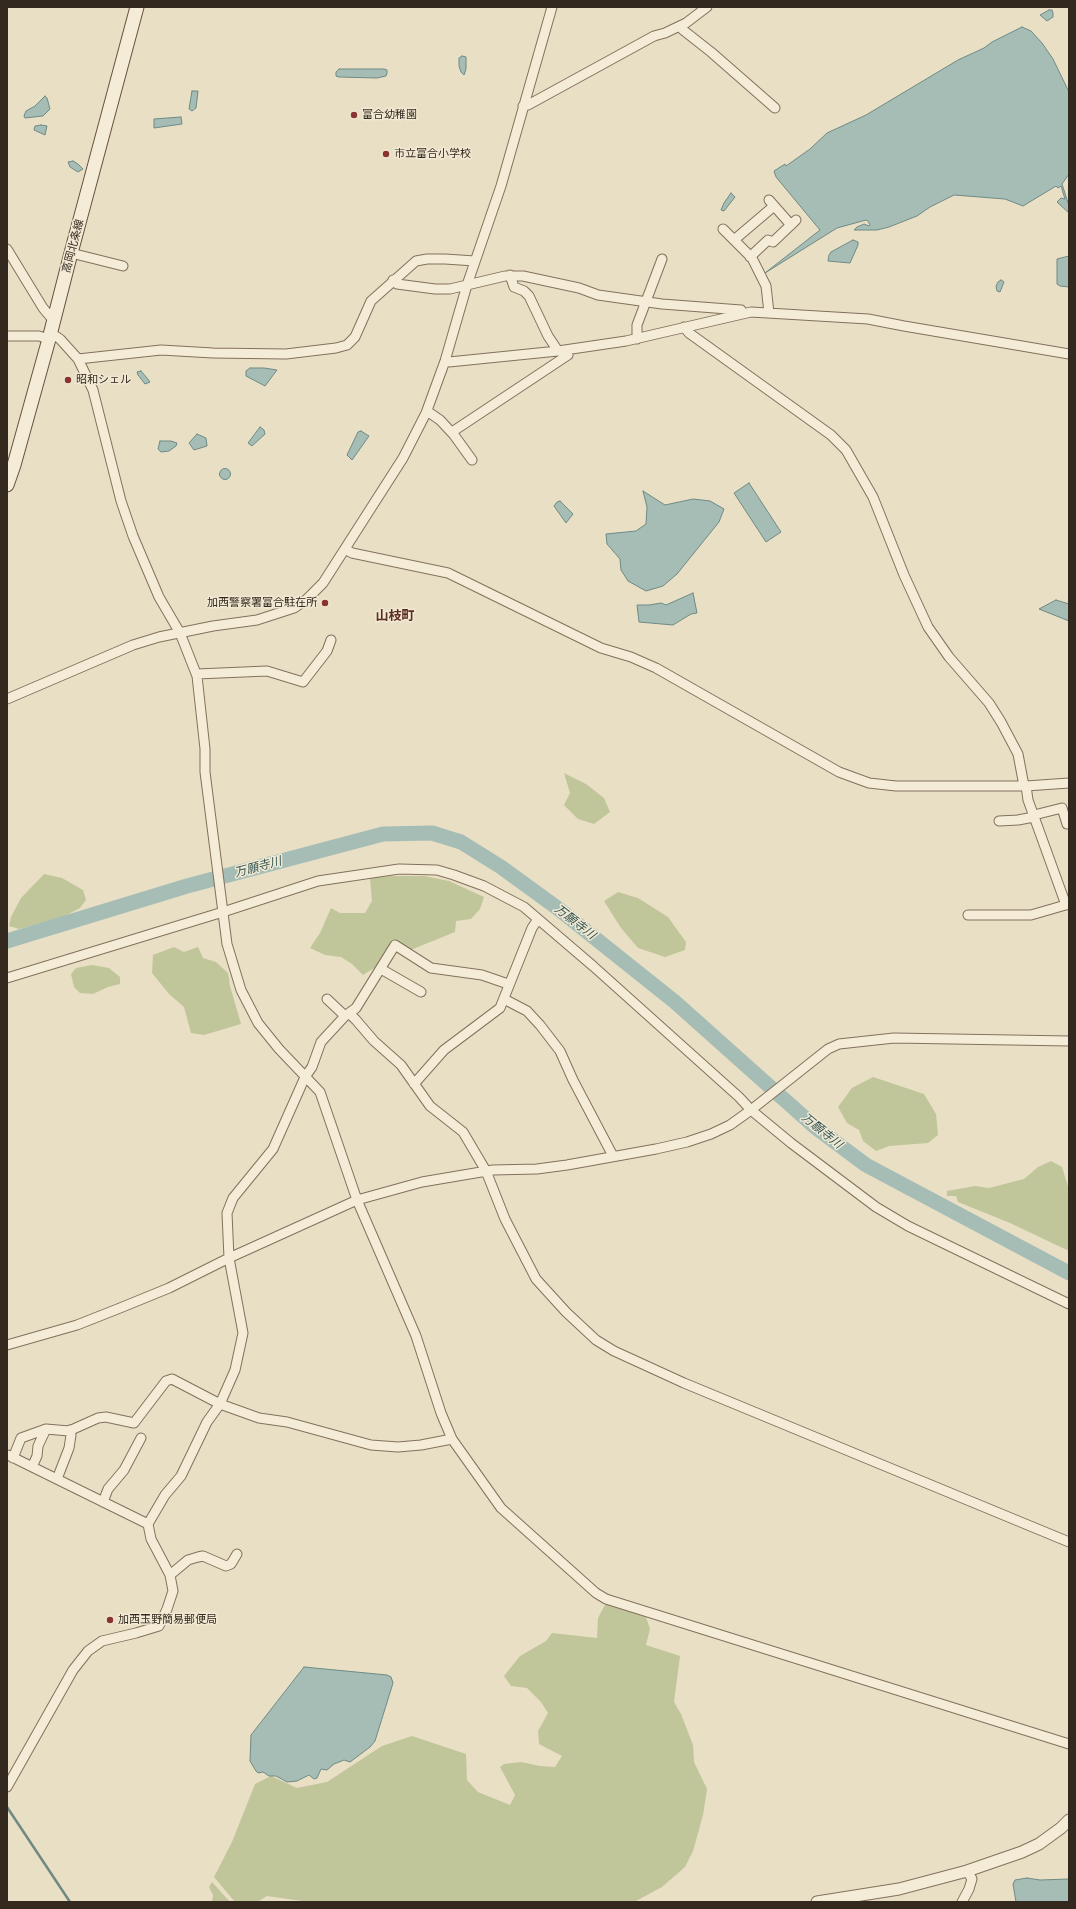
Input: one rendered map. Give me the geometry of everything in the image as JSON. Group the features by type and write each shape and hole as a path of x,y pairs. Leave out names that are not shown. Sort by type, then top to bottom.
{"main road":[{"name":"高岡北条線","path":"7,484 14,466 51,331 137,7"}],"street":[{"path":"7,699 133,645 159,637 213,626 257,620 294,608 307,599 323,583 403,458 426,411 445,361 466,286 476,261 500,186 552,7"},
{"path":"523,106 528,105 654,36 665,34 680,26 703,12 707,7"},
{"path":"680,26 774,108"},
{"path":"734,240 771,203 794,222 773,242 768,240 750,257"},
{"path":"723,229 750,257 766,286 769,313"},
{"path":"7,249 43,308 51,331 78,359 93,390 121,501 133,536 159,597 180,633 196,674 205,748 205,772 227,944 241,990 258,1023 279,1049 320,1092 357,1200 416,1336 441,1413 452,1439 501,1508 596,1593 606,1599 1069,1744"},
{"path":"71,253 122,266"},
{"path":"78,359 161,350 213,353 286,354 336,348 347,345 355,337 371,301 416,261 427,259 445,259 476,261"},
{"path":"637,339 637,325 662,259"},
{"path":"393,280 397,284 435,290 450,290 510,275 524,276 579,288 598,295 741,310 742,314"},
{"path":"452,432 568,355 548,336 529,296 524,291 514,287 510,275"},
{"path":"445,361 449,362 562,350 637,339 751,312 868,319 1069,354"},
{"path":"684,327 689,333 831,435 846,450 873,497 904,575 928,627 949,657 989,703 1018,754 1025,786 1034,816 1068,904 1031,915 968,915"},
{"path":"7,336 39,336 51,331"},
{"path":"426,411 440,420 452,432 472,460"},
{"path":"345,549 352,553 448,573 601,648 631,657 656,668 773,736 839,772 869,783 896,786 1025,786 1069,783"},
{"path":"196,674 267,671 302,682 327,651 331,640"},
{"path":"999,821 1018,820 1062,808 1066,824 1069,824"},
{"path":"7,978 318,881 377,872 416,869 437,870 484,886 524,907 593,966 791,1143 876,1207 908,1226 1069,1304"},
{"path":"414,1084 444,1050 500,1008 508,984 532,928 538,919"},
{"path":"7,1787 73,1670 88,1651 102,1641 136,1634 159,1626 173,1591 170,1575 151,1539 148,1524 165,1495 181,1476 207,1422 220,1404 235,1370 243,1333 229,1258 227,1213 233,1198 273,1149 312,1067 321,1042 347,1015 356,1008 395,945 431,968 482,975 508,984"},
{"path":"381,969 421,992"},
{"path":"327,999 347,1015 356,1020 374,1041 401,1065 430,1106 463,1132 486,1171 505,1219 536,1279 566,1312 596,1340 614,1352 684,1383 1069,1542"},
{"path":"504,999 527,1011 560,1051 573,1080 613,1156"},
{"path":"7,1344 77,1325 169,1288 229,1258 357,1200 422,1182 486,1171 537,1169 567,1165 679,1144 712,1134 730,1125 828,1049 839,1044 894,1038 1069,1041"},
{"path":"148,1524 10,1456 21,1438 46,1429 70,1430 98,1418 106,1417 134,1424 166,1381 172,1379 220,1404 259,1418 287,1422 370,1445 398,1447 420,1445 452,1439"},
{"path":"32,1467 37,1456 38,1446 46,1429"},
{"path":"57,1480 69,1448 71,1435 70,1430"},
{"path":"103,1502 108,1488 124,1470 141,1438"},
{"path":"170,1575 188,1560 203,1556 226,1566 231,1564 237,1554"},
{"path":"817,1902 899,1888 967,1870 1022,1852 1039,1844 1061,1828 1069,1820"},
{"path":"962,1902 969,1889 972,1878 967,1870"}],"green space":[{"path":"564,773 586,784 604,798 610,812 594,824 578,819 564,805 570,793"},
{"path":"44,874 62,878 83,890 86,900 80,908 61,918 19,929 9,926 11,917 21,898"},
{"path":"390,876 424,876 449,881 484,897 480,909 471,919 456,921 455,932 408,951 393,941 379,965 363,975 352,964 341,957 325,955 310,948 320,933 331,908 340,913 365,913 372,901 370,878"},
{"path":"618,892 638,898 668,917 686,942 685,950 665,957 638,948 621,928 604,901"},
{"path":"174,947 184,952 198,947 203,958 216,962 228,973 230,986 241,1024 204,1035 191,1033 184,1007 169,994 152,973 153,955"},
{"path":"92,965 109,968 120,977 120,984 108,987 93,994 80,993 74,987 71,974 76,968"},
{"path":"873,1077 924,1094 936,1114 938,1135 928,1143 889,1146 876,1151 863,1141 859,1130 847,1123 838,1107 852,1088"},
{"path":"1051,1161 1062,1167 1069,1190 1069,1251 1010,1223 958,1202 956,1196 947,1196 947,1191 975,1186 989,1188 1024,1179 1038,1167"},
{"path":"606,1603 646,1617 650,1629 646,1645 680,1656 674,1702 681,1714 693,1745 694,1762 707,1789 703,1815 693,1851 685,1867 662,1887 634,1902 309,1902 267,1896 257,1902 235,1902 214,1877 232,1842 255,1784 271,1776 297,1788 327,1782 382,1746 412,1736 466,1754 467,1780 478,1792 510,1805 515,1795 500,1767 504,1764 521,1762 555,1767 562,1756 539,1744 538,1731 548,1713 541,1702 527,1688 511,1686 504,1676 520,1656 546,1641 552,1633 597,1638 598,1618"},
{"path":"212,1882 230,1902 212,1902 213,1895 209,1887"}],"water":[{"path":"1052,10 1053,17 1047,21 1040,15"},
{"path":"1022,27 1031,31 1042,43 1053,59 1069,92 1069,174 1062,184 1069,206 1069,213 1057,202 1061,198 1065,199 1061,186 1058,188 1056,186 1023,206 1005,199 954,195 930,207 917,216 889,227 877,230 854,230 864,224 869,226 868,221 866,220 837,228 765,273 820,230 776,177 774,171 785,164 786,166 810,149 827,133 866,115 958,60 984,48 992,42"},
{"path":"462,56 466,57 466,69 464,75 459,66 459,58"},
{"path":"339,69 384,69 387,70 387,73 386,76 377,78 339,77 336,76 336,72"},
{"path":"192,91 198,91 196,108 192,111 189,109"},
{"path":"45,96 50,109 43,116 25,118 24,116 26,111 35,106"},
{"path":"181,117 182,124 154,128 154,119"},
{"path":"35,126 47,126 45,135 34,130"},
{"path":"73,161 83,169 78,172 70,167 68,162"},
{"path":"731,193 735,197 724,211 721,210 724,203"},
{"path":"853,240 858,242 858,245 850,263 828,261 831,252"},
{"path":"1069,256 1069,287 1060,286 1057,284 1057,259"},
{"path":"1001,280 1004,282 1000,292 997,291 996,286"},
{"path":"250,368 277,370 265,386 246,376 246,371"},
{"path":"141,371 150,382 145,384 137,372"},
{"path":"260,427 264,430 265,434 252,446 248,443"},
{"path":"361,431 369,436 352,460 347,455 358,432"},
{"path":"197,434 206,438 207,446 194,450 189,443"},
{"path":"160,441 171,441 177,443 176,446 169,451 161,452 158,449"},
{"path":"223,469 227,469 229,470 229,478 223,479 220,476 220,472"},
{"path":"749,483 781,532 766,542 734,493"},
{"path":"643,491 665,505 693,499 710,501 724,509 719,522 677,574 663,586 646,591 628,581 621,570 620,559 607,544 606,534 636,531 646,524 647,507"},
{"path":"560,501 573,514 566,523 554,506"},
{"path":"693,593 697,613 691,614 673,625 639,622 637,605 661,603 666,605"},
{"path":"1056,600 1069,604 1069,621 1039,609"},
{"path":"304,1667 387,1675 391,1677 393,1683 375,1741 370,1747 350,1762 344,1760 334,1764 327,1770 321,1769 317,1778 314,1779 309,1775 297,1781 287,1782 276,1776 269,1776 263,1772 258,1773 256,1771 250,1761 251,1735"},
{"path":"1027,1878 1040,1880 1069,1879 1069,1902 1016,1902 1013,1884 1015,1880"}],"waterway":[{"name":"万願寺川","path":"7,941 187,886 383,834 432,833 461,842 501,867 556,907 675,1002 815,1127 866,1165 1069,1273"},
{"path":"7,1807 70,1902"}],"place":[{"name":"富合幼稚園","path":"354,115"},
{"name":"市立富合小学校","path":"386,154"},
{"name":"昭和シェル","path":"68,380"},
{"name":"加西警察署富合駐在所","path":"325,603"},
{"name":"加西玉野簡易郵便局","path":"110,1620"}],"district":[{"name":"山枝町","path":"395,616"}]}
